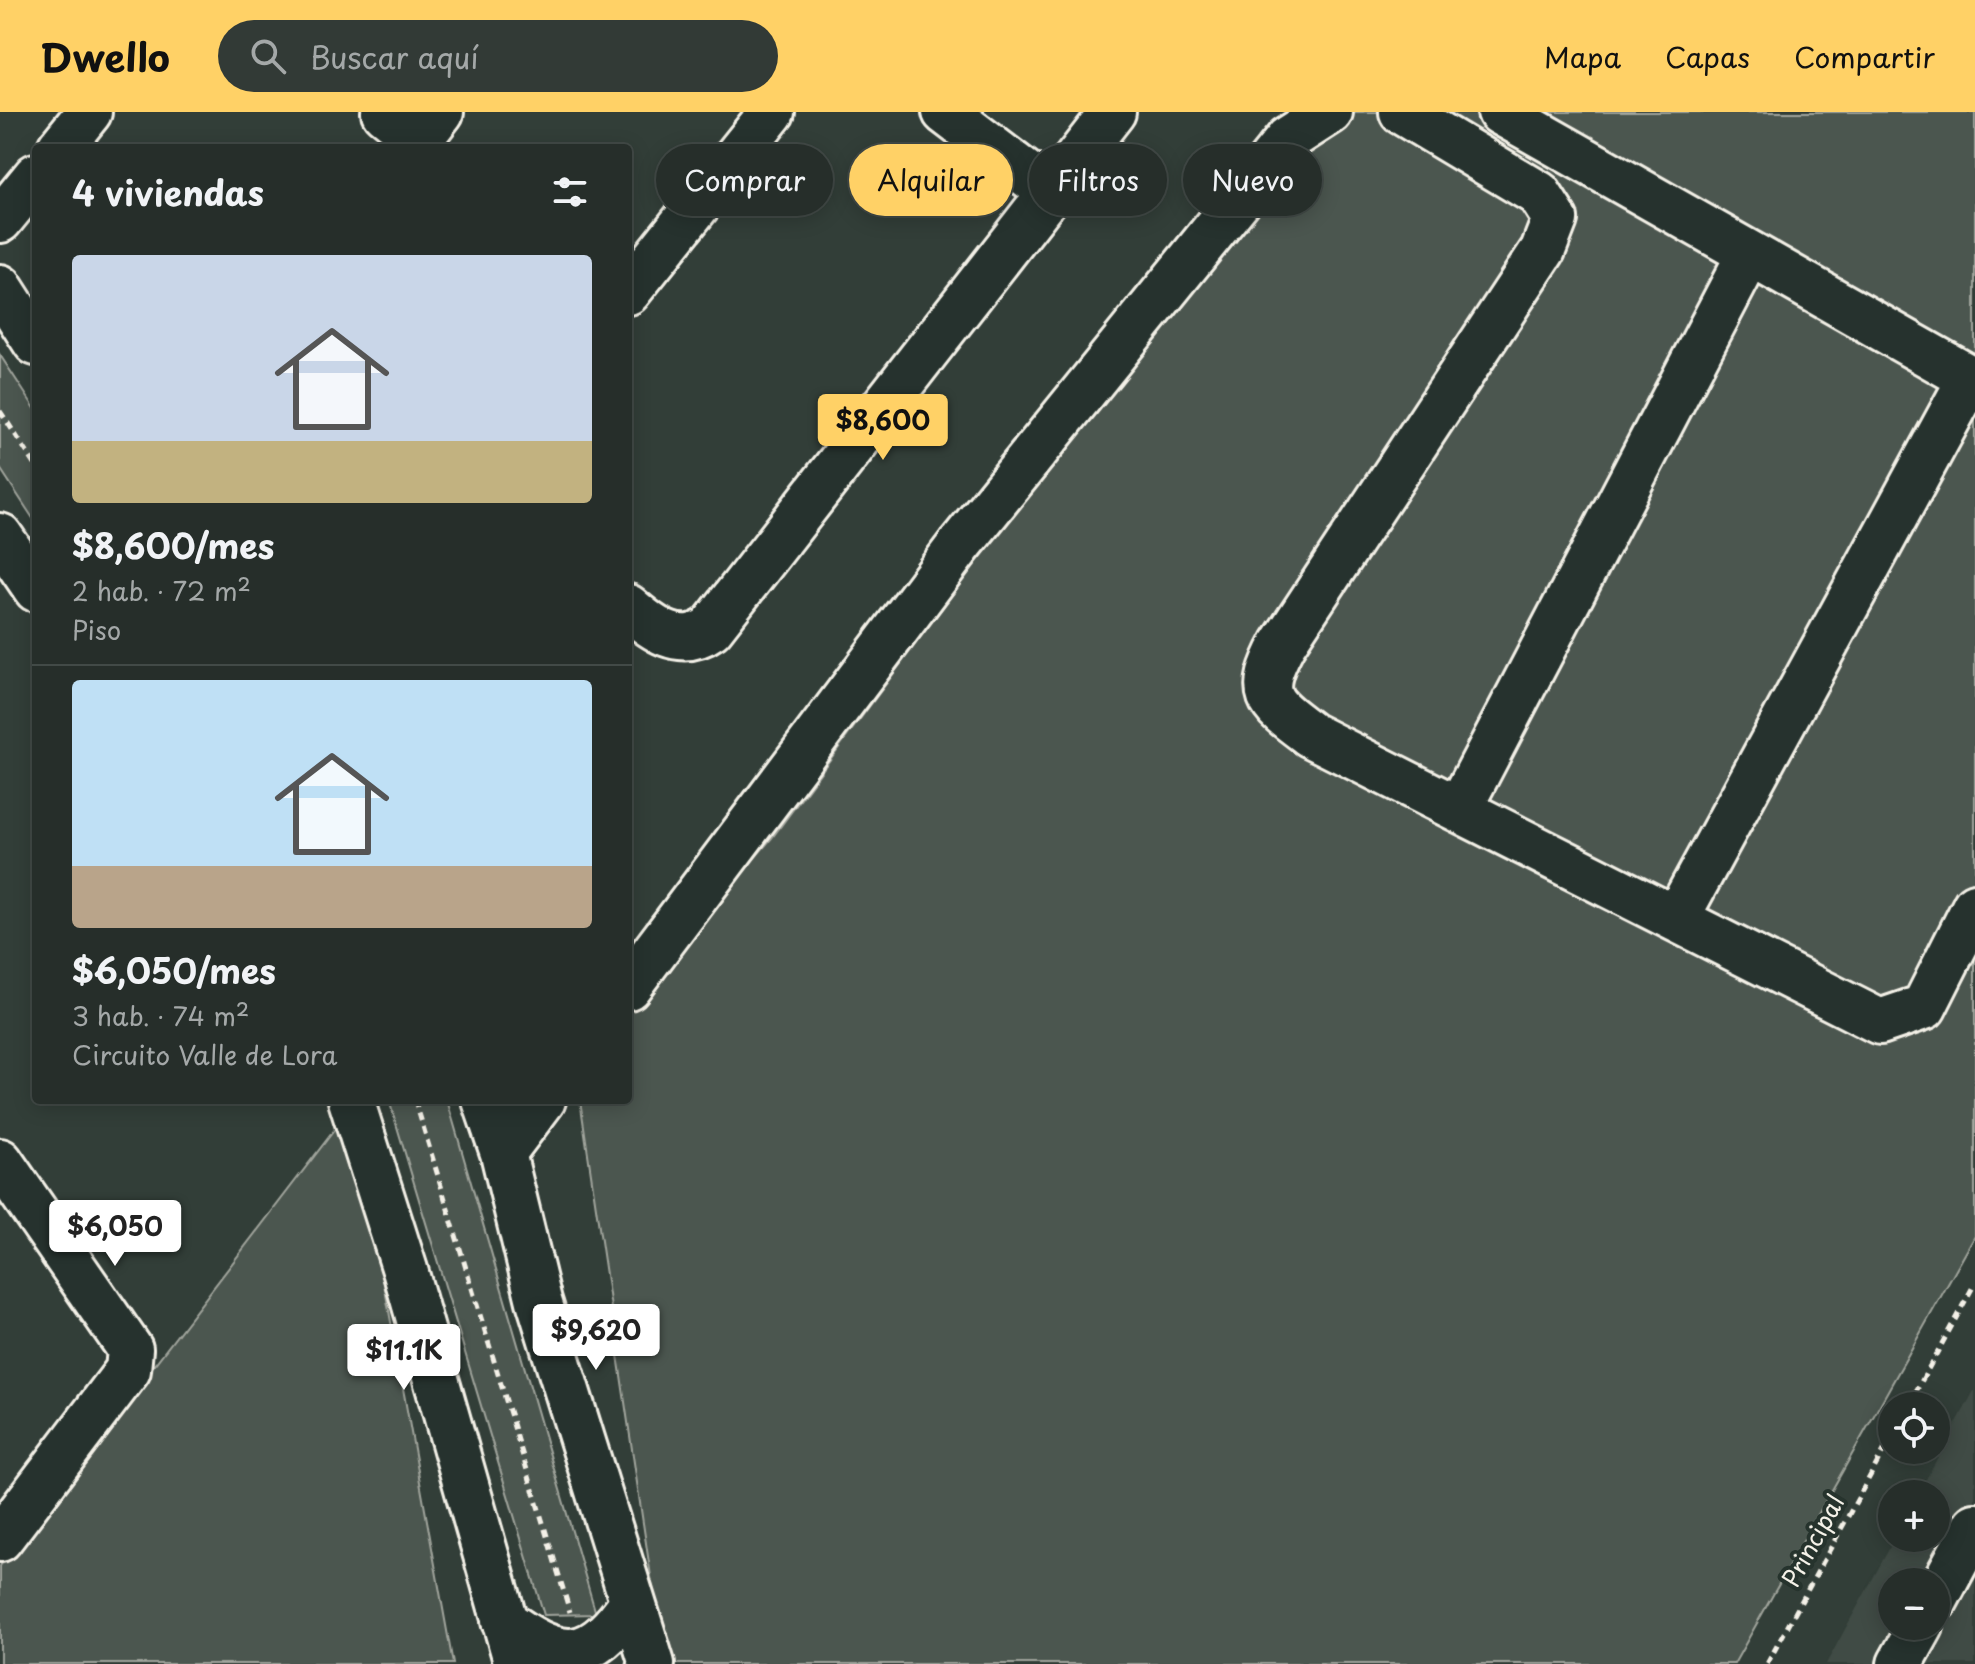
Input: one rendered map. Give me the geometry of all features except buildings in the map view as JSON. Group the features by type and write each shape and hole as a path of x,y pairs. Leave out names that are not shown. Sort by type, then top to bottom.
{"street":[{"path":"63,144 89,112"},
{"path":"384,112 424,133"},
{"path":"632,287 772,112"},
{"path":"945,112 1029,176"},
{"path":"1088,144 1113,112"},
{"path":"632,982 959,546 1288,139 1330,112"},
{"path":"1402,112 1539,194 1555,219 1543,250 1283,644 1269,670 1266,691 1274,707 1311,735 1880,1022 1924,1007 1975,906"},
{"path":"1500,112 1973,380 1676,919"},
{"path":"0,220 32,181"},
{"path":"632,610 672,637 697,638 711,628 1031,216"},
{"path":"1459,809 1749,255"},
{"path":"0,287 32,337"},
{"path":"352,1104 405,1270 517,1664"},
{"path":"486,1104 503,1153 539,1301 652,1664"},
{"path":"503,1153 540,1104"},
{"path":"0,1161 130,1349 131,1358 128,1370 0,1539"},
{"path":"1950,1573 1975,1526"},
{"path":"504,1621 540,1645 582,1651 599,1643 613,1631 631,1604"},
{"path":"1900,1664 1913,1640"}],"path":[{"path":"0,411 32,460"},
{"path":"416,1104 582,1651"},
{"path":"1916,1392 1975,1283"},
{"name":"Principal","path":"1767,1664 1878,1462"}],"shaded area":[{"path":"1309,112 1975,112 1975,1236 1887,1392 1878,1392 1878,1408 1734,1664 664,1664 581,1104 632,1104 632,1001 772,838 1232,216 1322,216 1322,144 1285,144"},
{"path":"0,355 32,404 32,517 0,468"},
{"path":"390,1104 448,1104 596,1614 544,1615"},
{"path":"352,1107 453,1664 0,1664 0,1566"},
{"path":"1975,1389 1975,1664 1826,1664 1878,1569 1878,1640 1950,1640 1950,1568 1879,1568 1887,1552 1950,1552 1950,1480 1926,1480 1934,1464 1950,1464 1950,1435"}]}
